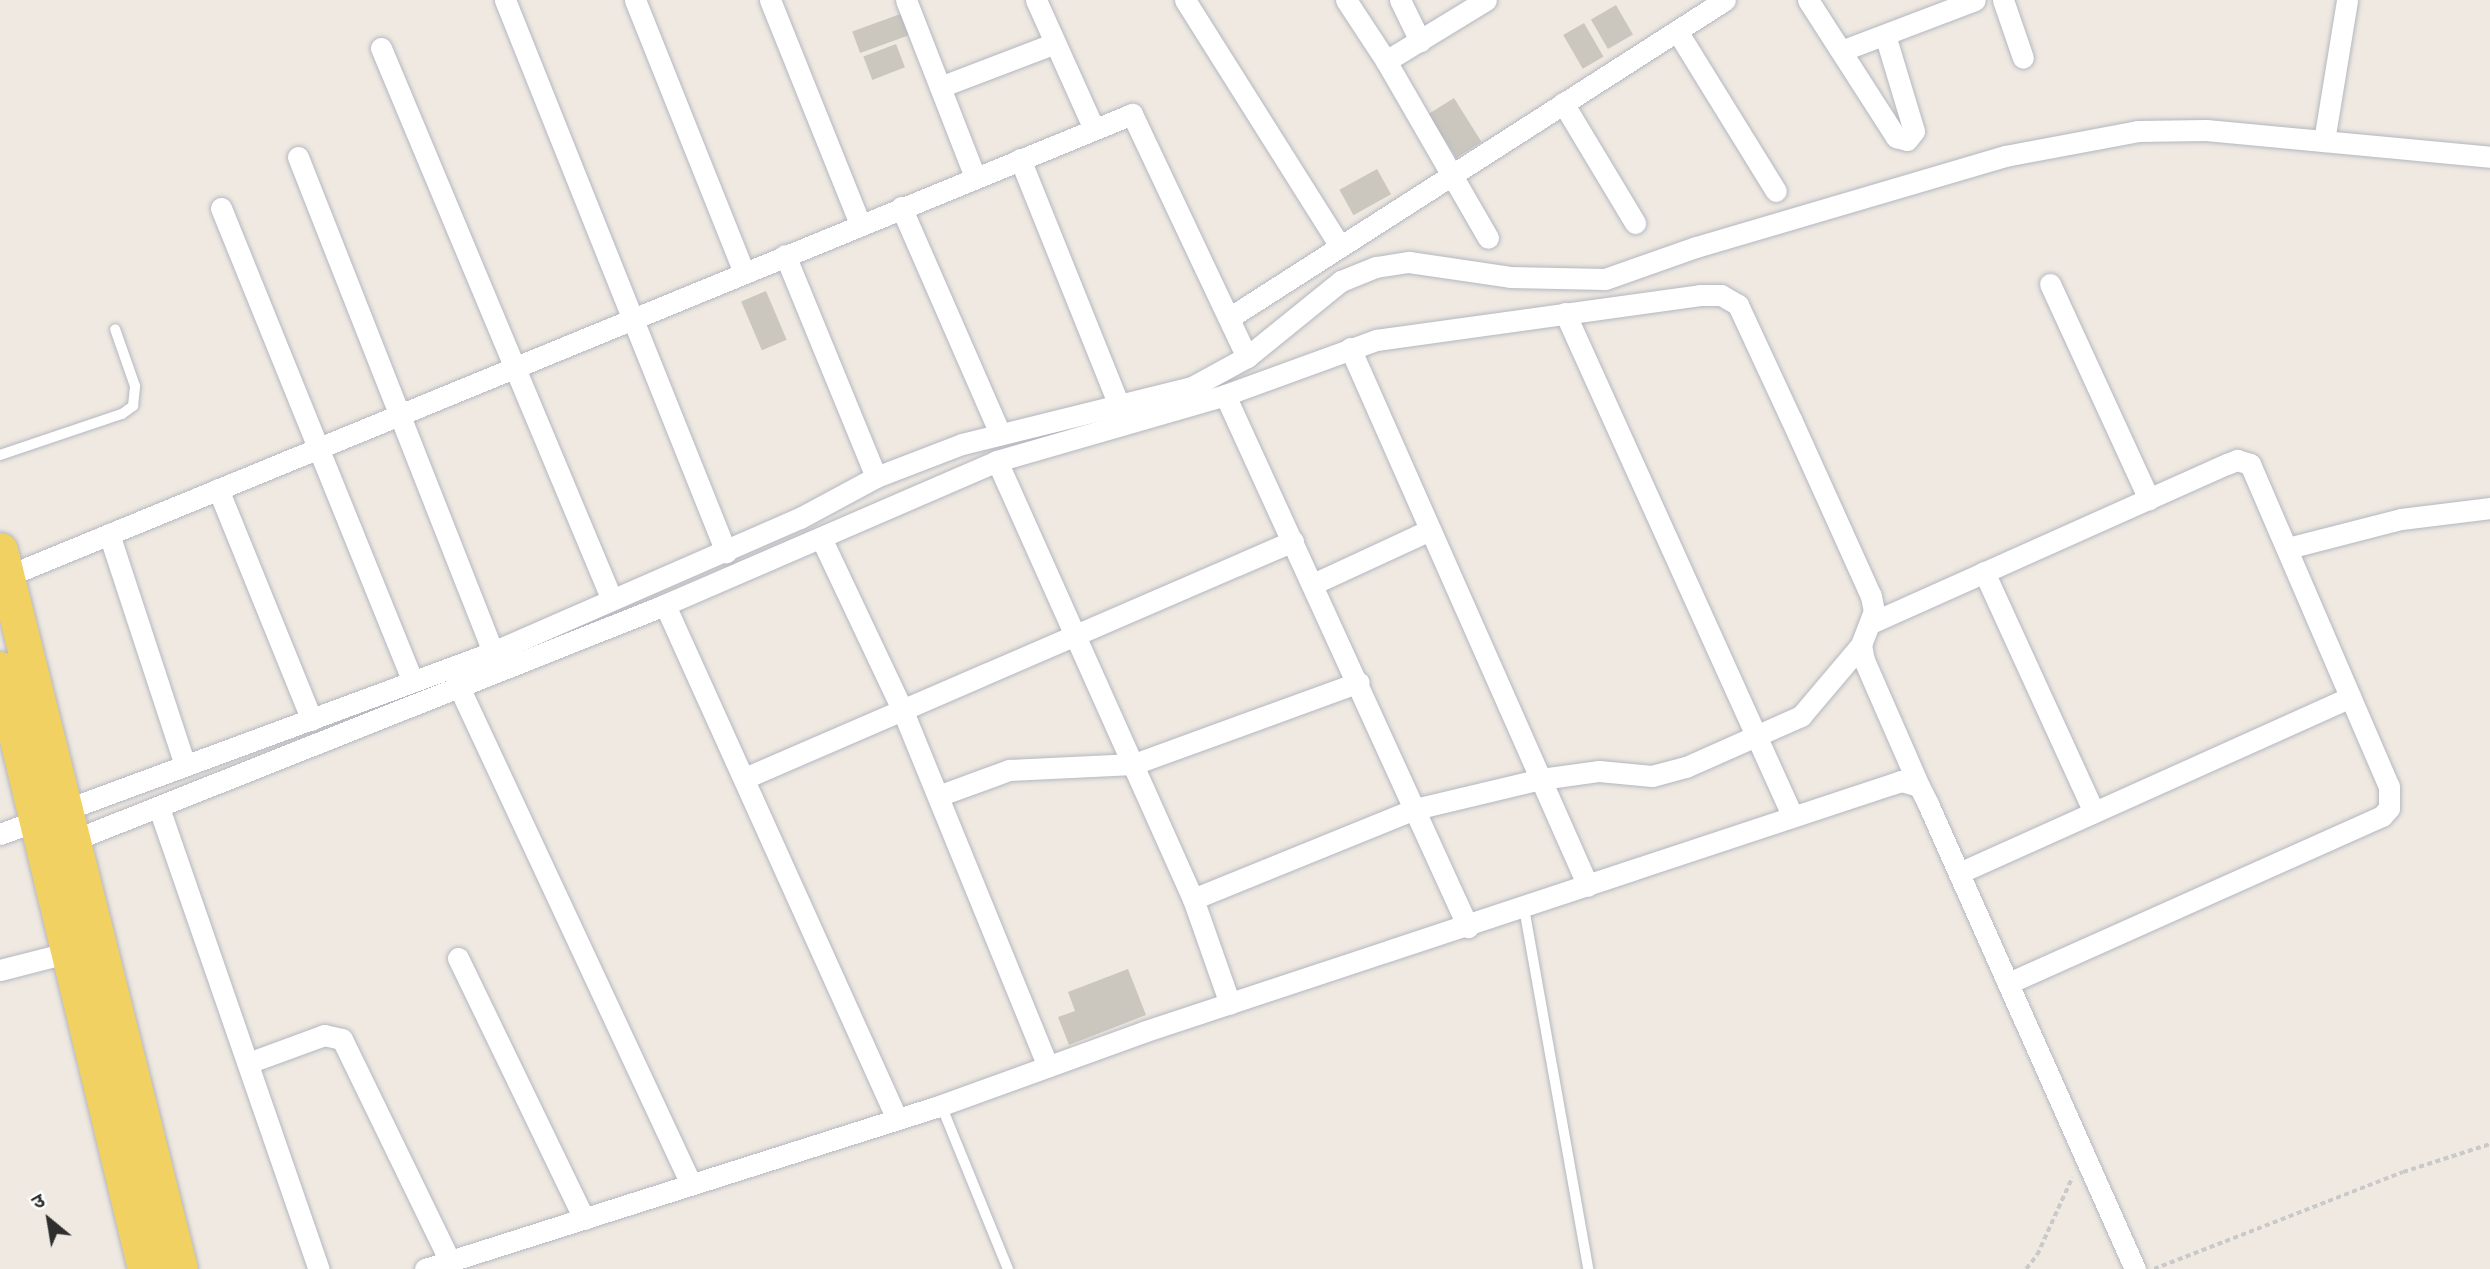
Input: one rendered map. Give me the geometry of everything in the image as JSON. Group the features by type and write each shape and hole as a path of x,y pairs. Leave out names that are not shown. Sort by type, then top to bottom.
{"main road":[{"path":"2,568 57,831 180,1269"},
{"path":"0,669 5,708 57,831 70,953 145,1269"}],"street":[{"path":"505,0 726,552"},
{"path":"635,0 744,272"},
{"path":"770,0 860,224"},
{"path":"906,0 975,177"},
{"path":"1036,0 1094,129"},
{"path":"1185,0 1340,246"},
{"path":"1346,0 1387,61 1488,239"},
{"path":"1399,0 1420,41"},
{"path":"1387,61 1486,0"},
{"path":"1229,318 1725,0"},
{"path":"1808,0 1896,137 1907,140 1914,131 1885,34"},
{"path":"1841,51 1975,0"},
{"path":"2003,0 2023,58"},
{"path":"2324,141 2347,0"},
{"path":"1677,31 1776,191"},
{"path":"940,87 1055,43"},
{"path":"381,48 612,600"},
{"path":"1563,103 1635,223"},
{"path":"2,568 109,534 632,317 1132,114 1248,357"},
{"path":"57,831 185,765 493,652 726,552 876,477 1000,434 1192,387 1248,357 1341,281 1376,267 1409,262 1510,277 1605,279 1709,243 2065,142 2175,129 2490,157"},
{"path":"298,157 493,652"},
{"path":"1020,159 1118,403"},
{"path":"901,207 1000,434"},
{"path":"220,208 413,682"},
{"path":"785,255 876,477"},
{"path":"2050,284 2149,499"},
{"path":"0,834 57,831 159,808 822,540 997,461 1225,395 1350,348 1427,331 1700,295 1721,295 1738,306 1871,596 1871,623 1861,645 1812,707 1757,738 1668,774 1599,771 1541,779 1415,808 1193,899"},
{"path":"1565,313 1792,815"},
{"path":"1350,348 1588,886"},
{"path":"1225,395 1359,682 1468,927"},
{"path":"1871,623 2227,464 2237,460 2250,464 2389,786 2389,808 2382,816 2008,983"},
{"path":"997,461 1193,899 1230,1004"},
{"path":"218,489 313,719"},
{"path":"2288,548 2401,519 2490,508"},
{"path":"1313,584 1430,530"},
{"path":"109,534 185,765"},
{"path":"822,540 902,709 1048,1066"},
{"path":"745,778 1293,541"},
{"path":"1984,572 2094,812"},
{"path":"665,605 897,1119"},
{"path":"1861,645 1919,786 2135,1269"},
{"path":"937,796 1009,770 1134,764 1359,682"},
{"path":"459,687 691,1184"},
{"path":"1959,873 2350,697"},
{"path":"425,1269 942,1105 1048,1066 1468,927 1873,787 1901,781 1919,786"},
{"path":"159,808 319,1269"},
{"path":"0,970 70,953"},
{"path":"458,958 584,1219"},
{"path":"248,1063 324,1035 342,1038 450,1261"}],"lane":[{"path":"0,455 122,414 133,405 135,386 115,329"},
{"path":"1524,908 1588,1269"},
{"path":"942,1105 1008,1269"}],"path":[{"path":"2154,1269 2403,1172 2490,1144"},
{"path":"2026,1269 2037,1255 2083,1153"}],"building":[{"path":"1616,5 1633,34 1608,49 1591,20"},
{"path":"903,13 911,35 860,53 852,31"},
{"path":"1584,23 1604,57 1583,69 1563,35"},
{"path":"896,44 905,67 872,80 863,57"},
{"path":"1454,98 1482,142 1456,158 1429,114"},
{"path":"1377,169 1391,194 1353,215 1339,190"},
{"path":"766,291 787,340 762,350 741,302"},
{"path":"1128,969 1146,1015 1069,1045 1058,1017 1075,1011 1068,992"}]}
